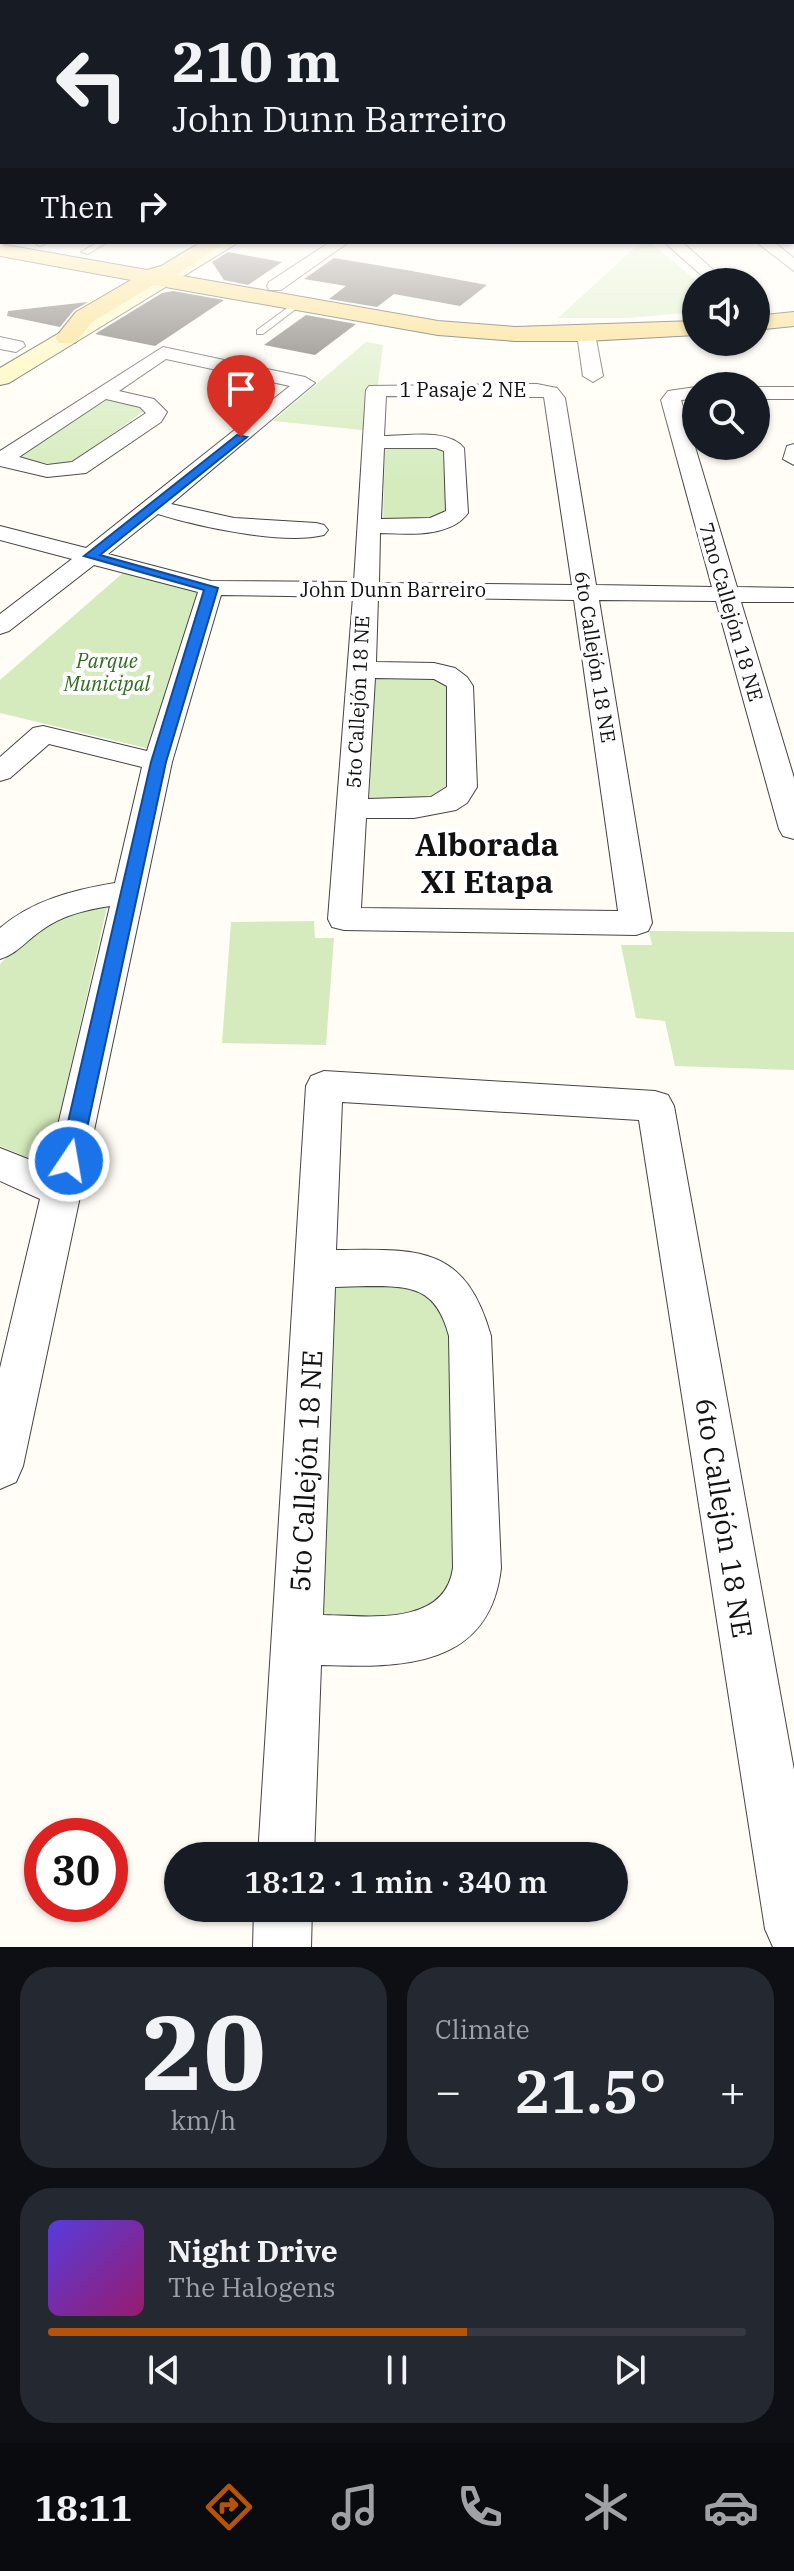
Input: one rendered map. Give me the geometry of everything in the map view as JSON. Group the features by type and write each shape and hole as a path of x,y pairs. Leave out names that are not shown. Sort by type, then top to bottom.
{"main road":[{"path":"3,362 107,303"},
{"path":"3,362 67,338 84,317 108,303"},
{"path":"288,303 438,328 515,334 682,329"},
{"path":"370,303 449,317 513,322 682,319"},
{"path":"770,311 794,308"},
{"path":"770,322 794,319"}],"street":[{"path":"586,334 593,376"},
{"path":"0,459 163,353 300,380 306,386 0,626"},
{"name":"1 Pasaje 2 NE","path":"376,390 550,392"},
{"name":"5to Callejón 18 NE","path":"344,919 362,670 376,390"},
{"name":"6to Callejón 18 NE","path":"344,919 636,923 555,398 550,392"},
{"path":"0,459 47,471 78,468 154,418 157,412 154,406 147,403 103,393"},
{"path":"770,393 794,393"},
{"name":"7mo Callejón 18 NE","path":"682,396 671,400 682,439"},
{"path":"370,526 434,525 452,520 457,513 454,448 439,442 374,442"},
{"path":"794,450 794,459"},
{"name":"7mo Callejón 18 NE","path":"688,460 794,829"},
{"path":"155,506 216,524 316,530"},
{"path":"228,548 247,528"},
{"name":"John Dunn Barreiro","path":"0,533 211,588 794,595"},
{"path":"0,1466 7,1401 63,1191 158,762 211,588"},
{"path":"351,808 433,808 454,800 460,795 462,787 460,686 457,681 434,671 362,670"},
{"path":"0,772 43,734 158,762"},
{"path":"0,947 38,914 81,900 129,892"},
{"name":"6to Callejón 18 NE","path":"324,1086 655,1106 794,1929"},
{"name":"5to Callejón 18 NE","path":"287,1842 324,1086"},
{"path":"0,1164 63,1191"},
{"path":"296,1639 406,1639 437,1632 455,1618 472,1596 477,1568 470,1336 466,1315 457,1295 424,1270 317,1269"},
{"path":"282,1947 283,1922"}],"lane":[{"path":"260,332 297,305"}],"green space":[{"path":"575,303 682,303 682,313 627,318 558,318"},
{"path":"366,342 383,345 372,431 273,421"},
{"path":"105,395 148,408 68,466 8,458"},
{"path":"385,444 431,444 448,451 447,515 442,518 383,522"},
{"name":"Parque Municipal","path":"124,572 201,593 150,749 0,713 0,680"},
{"path":"374,675 445,679 448,685 450,785 446,793 431,800 369,800"},
{"path":"107,907 48,1166 0,1146 0,964 25,939 48,924"},
{"path":"314,921 315,938 334,938 326,1045 222,1043 231,922"},
{"path":"649,931 794,932 794,1070 675,1066 665,1021 636,1018 621,945 652,945"},
{"path":"327,1279 420,1283 459,1320 458,1591 406,1620 315,1617"}],"building":[{"path":"86,303 74,310 60,327 7,316 8,311"},
{"path":"146,303 220,303 155,346 95,334"},
{"path":"352,303 382,303 377,307"},
{"path":"306,315 356,324 315,355 264,345"}],"district":[{"name":"Alborada XI Etapa","path":"487,864"}],"route":[{"path":"69,1161 158,762 211,588 90,556 241,437"}]}
